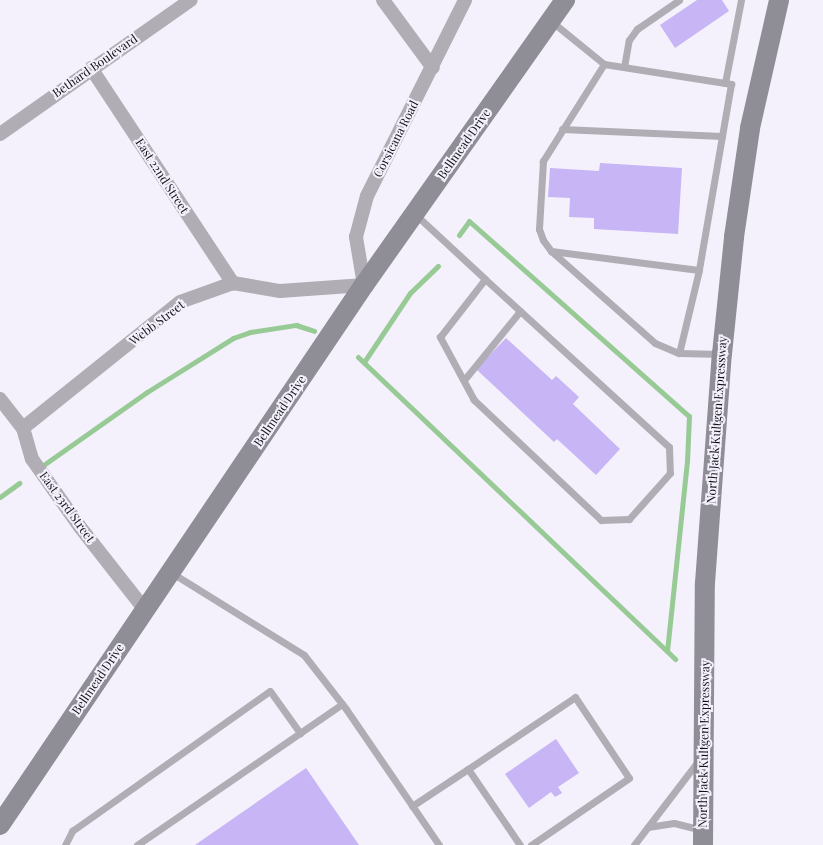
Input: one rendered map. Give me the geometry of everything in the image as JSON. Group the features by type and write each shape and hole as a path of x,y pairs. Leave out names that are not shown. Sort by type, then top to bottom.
{"main road":[{"name":"Bellmead Drive","path":"0,825 145,610 172,573 364,285 565,0"},
{"name":"North Jack Kultgen Expressway","path":"702,837 705,583 722,354 734,237 750,128 779,0"}],"street":[{"name":"Bethard Boulevard","path":"0,134 91,68 191,0"},
{"path":"383,0 433,68"},
{"name":"Corsicana Road","path":"364,285 356,237 366,196 433,68 465,0"},
{"name":"East 22nd Street","path":"91,68 233,283"},
{"name":"Webb Street","path":"23,428 180,302 233,283 280,290 364,285"},
{"name":"East 23rd Street","path":"0,399 23,428 32,459 80,527 145,610"}],"lane":[{"path":"624,67 629,40 637,29 679,0"},
{"path":"725,83 742,0"},
{"path":"550,21 604,64 731,84 699,270 679,354"},
{"path":"604,64 543,161 539,230 551,251 655,343 679,354 722,354"},
{"path":"562,129 722,136"},
{"path":"414,214 669,447 670,473 629,519 601,520 474,400 440,337 485,279"},
{"path":"551,251 699,270"},
{"path":"464,380 520,311"},
{"path":"172,573 304,655 342,704 439,845"},
{"path":"65,845 72,831 270,691 300,733"},
{"path":"412,806 575,697 629,778 531,845"},
{"path":"138,845 342,704"},
{"path":"634,845 702,757"},
{"path":"468,769 520,845"},
{"path":"648,827 674,823 702,837"}],"building":[{"path":"697,0 722,0 729,11 675,48 660,25"},
{"path":"600,163 682,168 678,234 594,229 594,218 569,217 570,198 548,197 550,168 599,171"},
{"path":"506,338 552,380 556,376 579,397 573,404 620,449 596,475 557,439 554,442 476,369"},
{"path":"556,739 579,773 558,787 562,793 555,797 551,792 529,808 505,774"},
{"path":"306,768 359,845 195,845"}],"waterway":[{"path":"459,235 469,221 689,416 687,461 667,651"},
{"path":"364,362 410,293 438,266"},
{"path":"42,466 147,392 233,338 250,332 296,325 314,331"},
{"path":"358,357 675,659"},
{"path":"0,497 19,483"}]}
